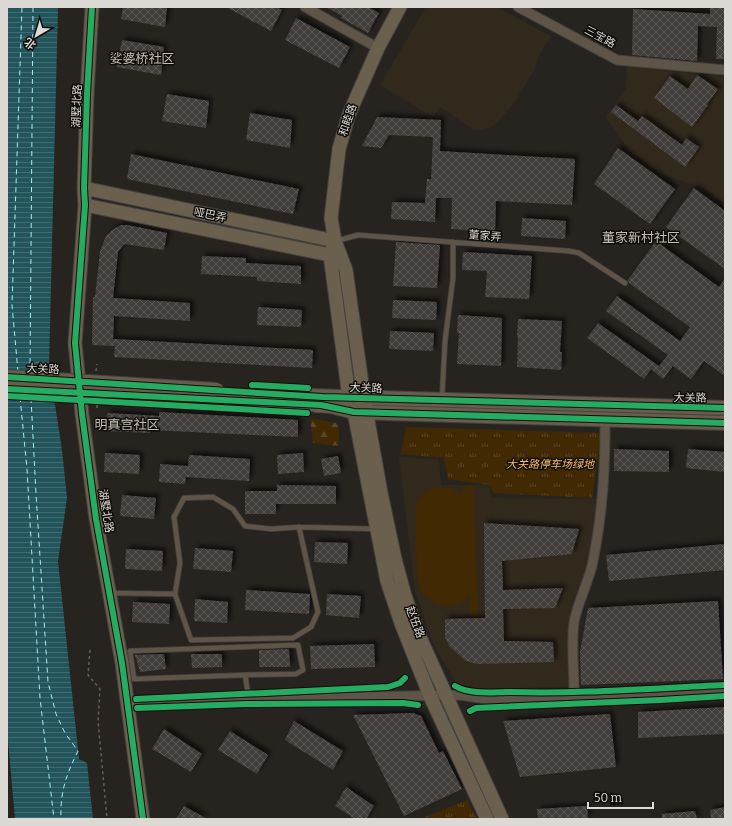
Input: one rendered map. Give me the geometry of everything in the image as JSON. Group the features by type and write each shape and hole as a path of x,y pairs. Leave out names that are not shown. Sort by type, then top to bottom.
{"main road":[{"name":"湖墅北路","path":"87,189 87,94 92,7"},
{"name":"湖墅北路","path":"99,7 75,343 82,414 96,519 122,663 143,819"},
{"name":"和睦路","path":"361,413 364,398 346,270 336,241 331,218 339,149 349,114 378,48 400,7"},
{"name":"哑巴弄","path":"87,189 336,241"},
{"name":"哑巴弄","path":"85,205 330,255"},
{"path":"336,241 330,255 349,397 361,413"},
{"name":"大关路","path":"7,377 308,400 361,413 725,423"},
{"name":"大关路","path":"7,389 308,400 349,397 725,408"},
{"name":"赵伍路","path":"361,413 387,581 401,623 430,696 487,819"},
{"name":"赵伍路","path":"361,413 405,596 418,633 502,819"}],"street":[{"path":"305,7 378,48"},
{"name":"三宝路","path":"518,7 617,60 725,70"},
{"path":"574,689 574,623 592,564 600,524 604,486 605,429"},
{"path":"128,704 250,699 460,695 494,700 725,690"}],"lane":[{"name":"董家弄","path":"336,241 358,235 569,251 579,254 625,283"},
{"path":"442,400 445,341 453,278 453,242"},
{"path":"300,527 318,612 311,627 293,638 191,640 175,594 180,563 174,517 184,498 213,497 233,509 245,526 271,529 300,527 378,529"},
{"path":"110,594 175,594"},
{"path":"298,645 303,670 296,674 245,675 134,679 130,651 298,645"},
{"path":"245,675 250,699"}],"path":[{"path":"95,375 97,364"},
{"path":"97,411 98,402"},
{"path":"90,650 88,675 100,690 98,721 107,819"}],"shaded area":[{"path":"426,7 497,7 551,36 540,53 533,72 514,103 495,125 483,130 474,130 440,107 433,117 380,85"},
{"path":"627,66 725,77 725,204 704,188 663,175 631,153 606,117 626,88"},
{"path":"399,457 439,460 441,485 489,485 491,498 601,499 573,653 569,687 460,689 432,642 415,591"}],"green space":[{"path":"310,418 336,423 339,429 339,446 313,443"},
{"name":"大关路停车场绿地","path":"406,427 601,433 592,498 494,493 489,485 448,479 444,458 401,454"},
{"path":"473,485 478,616 470,616 469,595 461,602 447,606 439,605 425,596 419,588 417,574 415,509 418,501 427,490 435,487 452,488 462,495 463,487"},
{"path":"467,800 477,819 420,819"}],"water":[{"path":"7,7 58,7 49,365 62,450 67,498 58,561 79,759 87,763 93,819 15,819 7,729"}],"building":[{"path":"123,7 167,7 165,27 121,19"},
{"path":"226,7 276,7 282,10 271,31"},
{"path":"326,7 368,7 379,13 368,33 341,18 342,16"},
{"path":"710,7 725,7 725,59 716,59 717,27 698,26 697,61 632,55 633,9 710,14"},
{"path":"296,18 350,47 339,68 285,40"},
{"path":"122,40 164,47 161,75 117,67"},
{"path":"697,75 718,89 692,127 654,98 670,76 688,89"},
{"path":"167,94 209,101 206,128 162,121"},
{"path":"616,105 638,121 642,116 682,145 686,138 699,147 685,167 611,112"},
{"path":"250,113 292,120 290,148 246,140"},
{"path":"377,117 441,120 440,151 575,159 572,205 496,201 495,232 451,229 452,198 436,198 435,222 391,219 392,202 425,203 427,179 431,179 433,137 389,135 381,148 362,146"},
{"path":"618,148 675,189 650,224 594,184"},
{"path":"131,154 299,189 293,214 127,179"},
{"path":"694,188 725,211 725,269 666,227"},
{"path":"522,218 566,221 565,239 521,236"},
{"path":"121,225 167,233 164,250 124,244 118,252 113,298 190,303 190,321 114,316 113,339 313,350 312,368 114,357 115,346 92,345 93,297 95,297 100,251 106,236 112,230"},
{"path":"656,241 719,287 725,278 725,376 704,361 691,379 673,366 663,379 651,369 644,379 587,338 598,323 659,366 668,355 606,311 617,296 680,341 690,327 629,283 628,280"},
{"path":"396,242 440,245 437,288 393,286"},
{"path":"463,252 532,256 529,299 485,297 487,271 462,270"},
{"path":"202,256 246,258 246,263 301,266 301,284 257,281 257,277 201,274"},
{"path":"393,300 437,302 436,320 392,318"},
{"path":"258,307 302,310 301,327 257,325"},
{"path":"458,315 502,318 501,366 457,364 459,333 457,333"},
{"path":"518,319 562,321 560,352 562,352 561,370 517,367"},
{"path":"390,331 434,333 433,351 389,349"},
{"path":"159,412 298,420 298,437 150,430 150,433 106,431 107,413 159,416"},
{"path":"614,449 669,451 669,472 614,471"},
{"path":"688,449 725,452 725,472 686,468"},
{"path":"105,453 140,455 139,474 104,472"},
{"path":"303,453 304,472 278,474 277,455"},
{"path":"189,455 250,459 249,481 186,477 185,484 159,482 160,464 188,466"},
{"path":"338,456 341,473 324,476 321,459"},
{"path":"277,485 336,486 336,504 276,504 276,514 245,514 245,491 277,491"},
{"path":"122,495 156,498 154,519 120,516"},
{"path":"484,523 579,529 572,554 502,561 503,590 563,588 555,608 503,609 504,641 553,642 554,662 477,664 466,661 449,646 445,637 445,619 485,618"},
{"path":"315,542 348,543 347,564 314,562"},
{"path":"725,544 725,570 609,581 606,555"},
{"path":"195,548 233,551 231,572 193,569"},
{"path":"126,549 163,551 162,571 125,569"},
{"path":"246,590 310,594 309,614 245,610"},
{"path":"327,594 361,596 359,618 326,615"},
{"path":"195,599 228,602 227,623 194,621"},
{"path":"718,601 723,679 581,685 580,652 588,608"},
{"path":"133,602 170,604 169,624 132,622"},
{"path":"374,644 375,667 311,669 310,646"},
{"path":"289,649 290,667 259,667 259,650"},
{"path":"164,654 166,669 140,672 135,655"},
{"path":"191,654 222,654 222,667 192,668"},
{"path":"725,707 725,734 638,738 638,712"},
{"path":"413,713 421,716 439,753 443,751 462,789 404,816 353,715"},
{"path":"610,714 616,767 520,777 503,721"},
{"path":"294,721 343,751 333,770 285,740"},
{"path":"164,729 202,754 191,772 152,749"},
{"path":"230,731 268,755 257,774 218,750"},
{"path":"346,787 374,806 366,819 355,819 335,806"},
{"path":"184,806 207,819 176,819"},
{"path":"587,806 588,819 538,819 537,809"},
{"path":"725,807 725,819 711,819 710,810"},
{"path":"695,811 697,819 662,819 662,814"}],"ferry route":[{"path":"18,372 12,305 22,7"},
{"path":"30,372 33,7"},
{"path":"20,397 27,469 40,698 54,819"},
{"path":"31,398 48,682 56,714 65,733 78,751 70,768 65,784 61,819"}],"cycle path":[{"path":"92,7 87,94 84,188 85,205 75,343 82,414 96,519 122,663 143,819"},
{"path":"7,377 323,397 725,408"},
{"path":"252,385 308,388"},
{"path":"7,389 321,405 354,412 725,423"},
{"path":"7,396 307,413"},
{"path":"136,699 388,687 400,683 405,678"},
{"path":"455,686 475,692 538,692 725,685"},
{"path":"470,711 476,708 725,696"},
{"path":"137,708 247,704 403,703 418,705"}],"district":[{"name":"娑婆桥社区","path":"142,58"},
{"name":"董家新村社区","path":"641,237"},
{"name":"明真宫社区","path":"127,424"}]}
